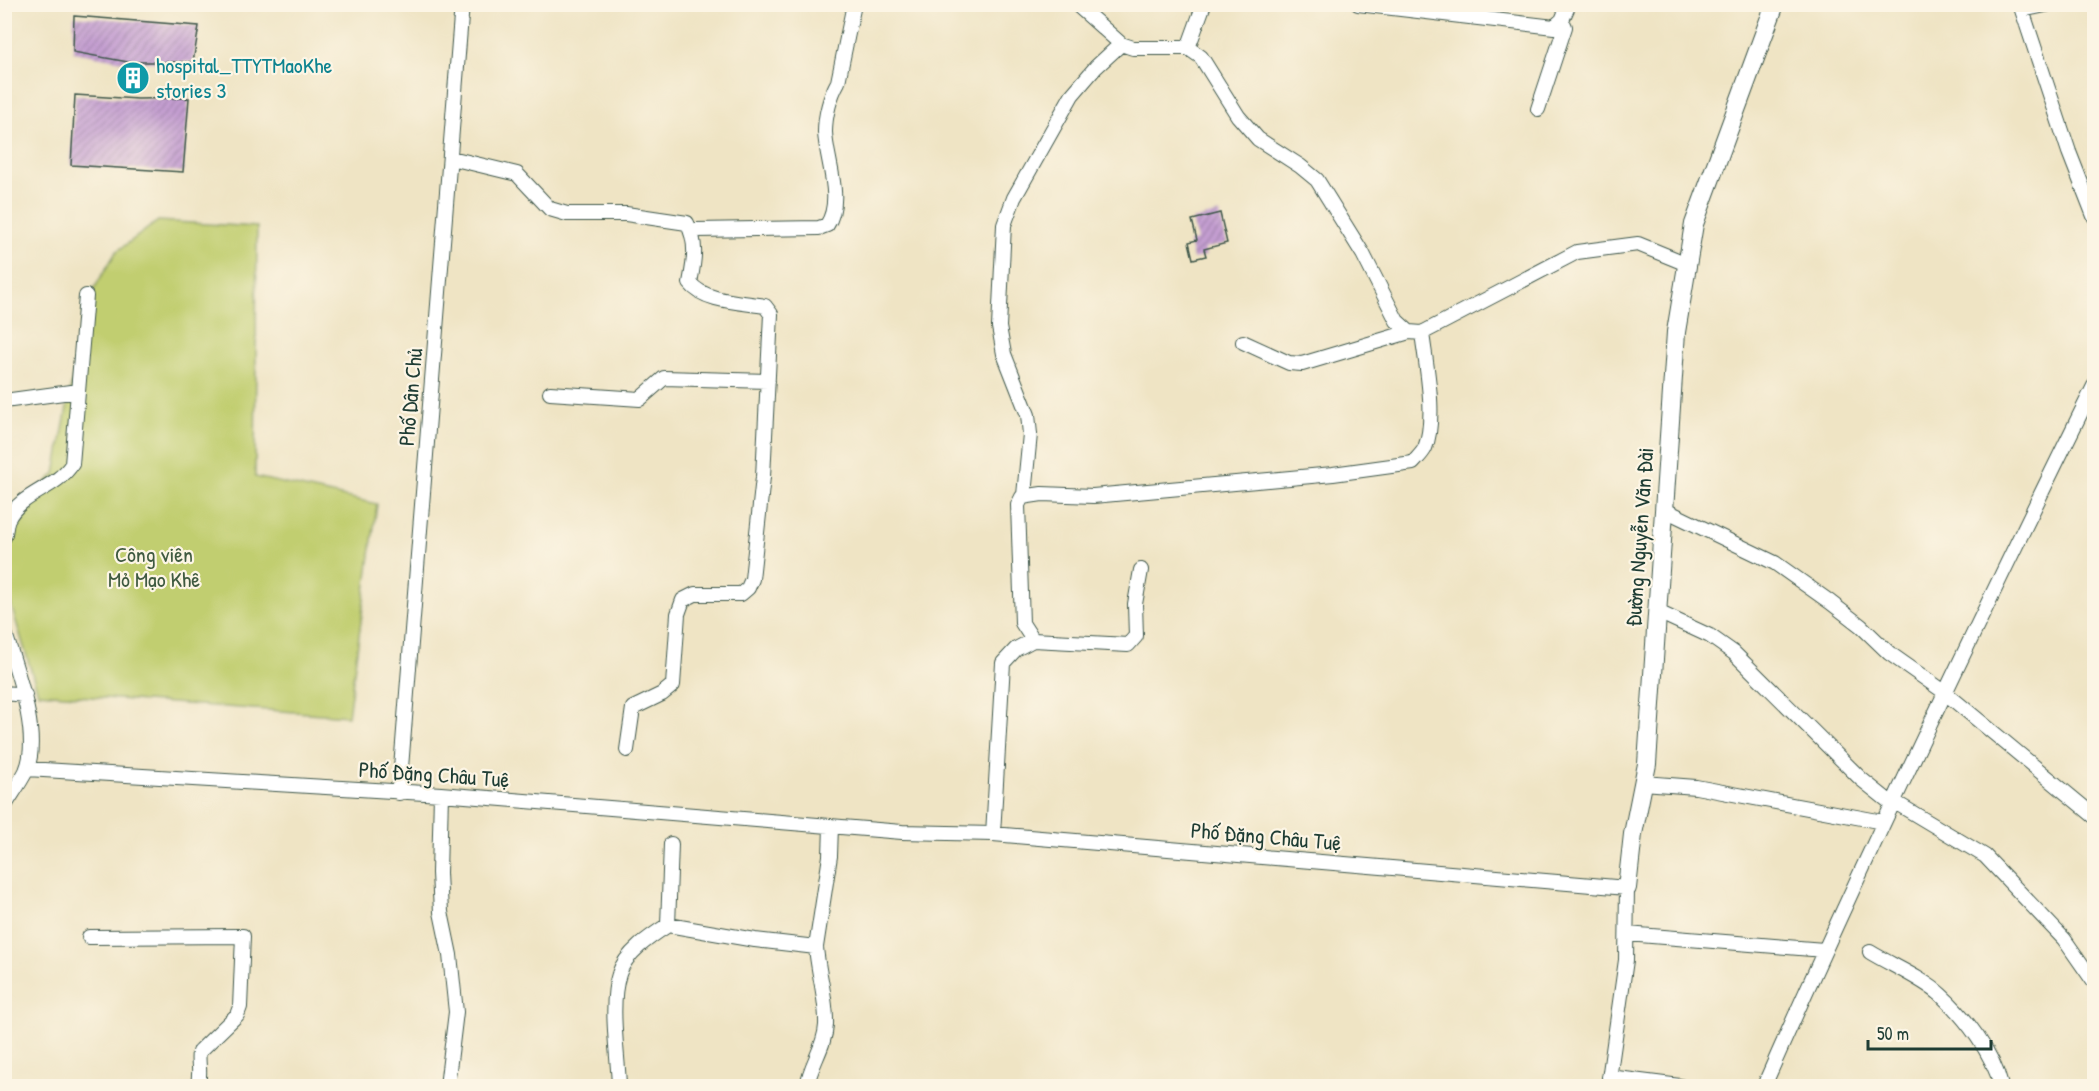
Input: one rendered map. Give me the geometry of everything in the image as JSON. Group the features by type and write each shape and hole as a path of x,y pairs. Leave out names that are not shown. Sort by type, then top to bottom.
{"street":[{"name":"Phố Dân Chủ","path":"399,793 462,4"},
{"path":"692,232 696,230 819,228 827,225 833,210 832,167 825,132 854,4"},
{"path":"1022,497 1042,494 1093,496 1333,474 1413,463 1424,450 1429,429 1428,387 1415,332 1397,321 1363,254 1317,180 1258,139 1238,116 1201,57 1188,48 1133,48 1121,44 1076,4"},
{"path":"1188,48 1204,4"},
{"path":"1358,4 1554,27 1562,20 1569,4"},
{"name":"Đường Nguyễn Văn Đài","path":"1608,1082 1626,960 1627,888 1633,834 1643,783 1658,612 1676,332 1694,224 1775,4"},
{"path":"2050,4 2021,7 2069,152 2094,216"},
{"path":"1538,109 1565,27 1562,20"},
{"path":"1033,640 1022,623 1018,505 1024,495 1030,434 1028,416 1004,354 999,327 1004,225 1014,198 1072,95 1096,67 1121,44"},
{"path":"451,158 517,174 550,209 567,214 626,214 663,218 687,224 692,232 695,252 690,283 695,289 708,295 765,306 771,314 763,477 752,579 748,588 741,594 695,594 683,600 678,614 673,685 662,694 633,708 627,750"},
{"path":"1243,342 1289,363 1302,364 1415,332 1577,252 1638,244 1687,264"},
{"path":"4,537 8,519 24,501 63,477 72,464 86,296"},
{"path":"550,393 640,399 664,378 768,381"},
{"path":"1764,1086 1943,692 2094,386"},
{"path":"4,401 78,391"},
{"path":"1665,510 1775,563 1830,602 1862,626 1889,653 1943,692 2094,816"},
{"path":"993,834 1003,663 1016,649 1033,640 1128,645 1136,636 1135,604 1141,570"},
{"path":"1658,612 1710,636 1734,653 1861,779 1892,802 1985,856 2064,939 2094,982"},
{"path":"4,630 25,695 30,750 27,769 4,807"},
{"path":"4,693 25,695"},
{"name":"Phố Đặng Châu Tuệ","path":"27,769 441,794 902,831 993,834 1627,888"},
{"path":"1643,783 1696,787 1883,822"},
{"path":"441,794 439,873 441,912 450,955 456,1012 447,1086"},
{"path":"807,1086 810,1069 822,1044 826,1026 816,947 835,826"},
{"path":"668,925 671,844"},
{"path":"619,1086 616,1006 619,973 629,956 668,925 755,940 816,947"},
{"path":"1627,934 1824,950"},
{"path":"89,937 243,936 240,1007 237,1015 199,1052 197,1060 201,1070 197,1086"},
{"path":"1870,952 1940,994 1976,1036 1997,1070 2001,1086"},
{"path":"1608,1082 1680,1086"}],"green space":[{"name":"Công viên Mỏ Mạo Khê","path":"158,221 257,227 255,477 377,504 348,716 38,693 7,592 6,517 55,474 86,302 116,252"}],"building":[{"path":"74,16 199,26 193,62 128,62 73,52"},
{"name":"hospital_TTYTMaoKhe stories 3","path":"75,95 138,99 189,98 183,172 71,165"},
{"path":"1220,213 1227,243 1204,249 1206,256 1193,259 1189,242 1197,240 1192,220"}],"place":[{"name":"hospital_TTYTMaoKhe stories 3","path":"133,78"}]}
